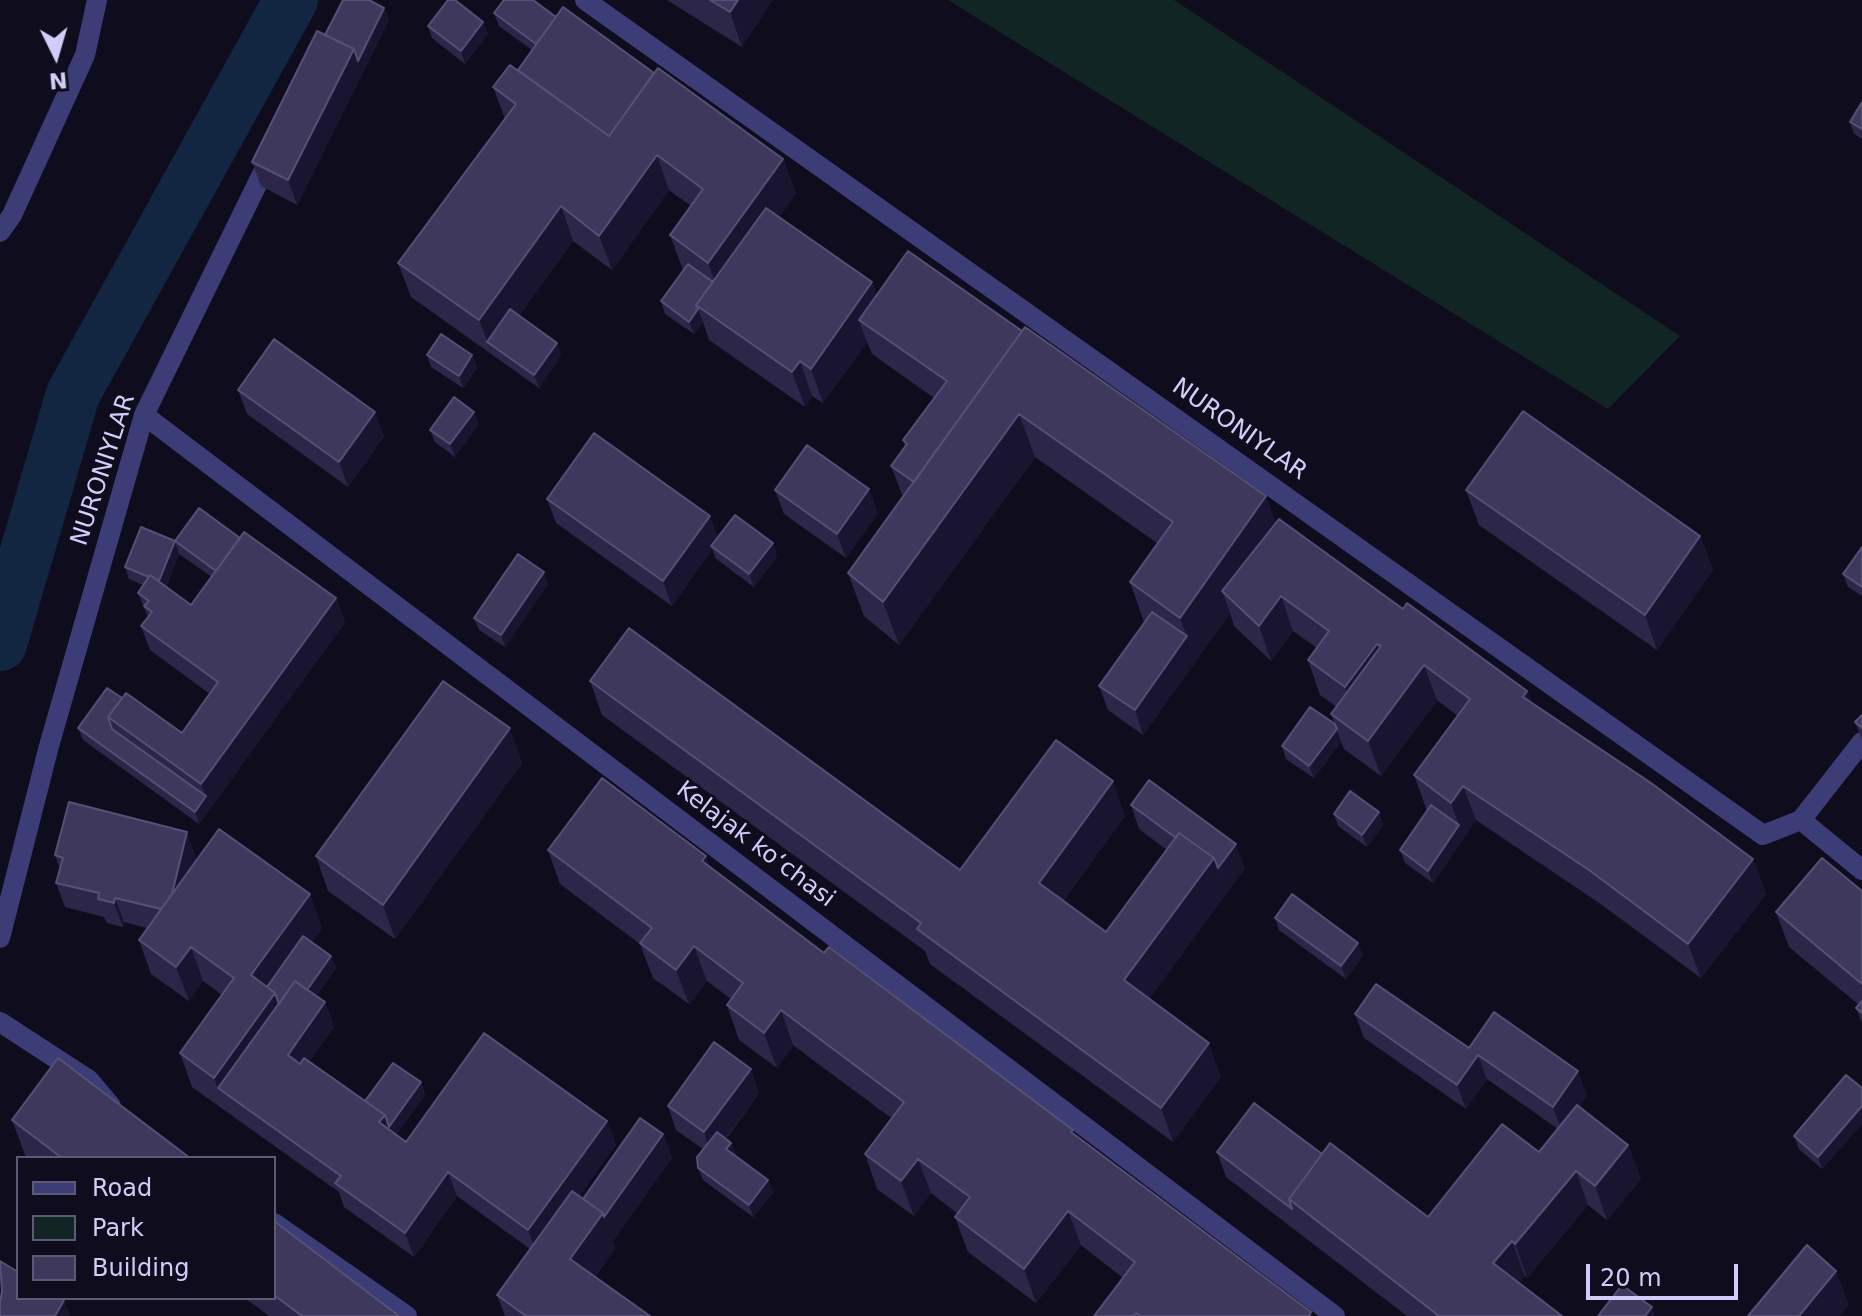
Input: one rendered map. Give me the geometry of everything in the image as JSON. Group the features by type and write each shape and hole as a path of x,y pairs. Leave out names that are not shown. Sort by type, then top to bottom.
{"street":[{"path":"0,232 12,215 85,55 97,0"},
{"name":"NURONIYLAR","path":"585,0 1763,835 1801,820"},
{"name":"NURONIYLAR","path":"0,938 49,746 144,415 277,143"},
{"name":"Kelajak koʻchasi","path":"144,415 1335,1316"},
{"path":"1862,742 1801,820 1862,870"},
{"path":"0,1022 89,1080 116,1112 127,1120"},
{"path":"276,1224 407,1316"}],"green space":[{"path":"948,0 1174,0 1680,336 1608,409"}],"building":[{"path":"343,0 369,0 384,8 358,61 354,49 325,35"},
{"path":"448,0 455,0 483,22 461,51 428,26"},
{"path":"504,0 533,0 556,17 536,44 494,13"},
{"path":"710,0 738,0 730,12"},
{"path":"563,7 654,73 609,136 518,70"},
{"path":"317,31 354,49 288,180 252,162"},
{"path":"510,65 609,136 658,68 783,159 708,263 670,235 703,189 657,155 599,236 561,206 479,320 398,263 516,104 493,87"},
{"path":"1862,102 1862,129 1850,122"},
{"path":"766,208 872,282 811,369 800,361 792,372 696,305"},
{"path":"908,251 1022,331 914,482 891,466 907,444 903,440 947,381 859,320"},
{"path":"688,264 713,282 696,305 698,309 689,322 661,301"},
{"path":"510,309 557,343 534,375 487,342"},
{"path":"1025,327 1266,496 1180,618 1130,582 1173,522 1019,414 883,602 848,573"},
{"path":"441,334 472,355 459,376 427,355"},
{"path":"274,339 375,412 339,462 238,390"},
{"path":"454,397 474,412 450,444 430,430"},
{"path":"1523,411 1700,536 1645,615 1466,490"},
{"path":"594,433 710,516 663,581 547,499"},
{"path":"807,445 869,489 837,534 775,490"},
{"path":"199,508 240,538 216,571 175,541"},
{"path":"735,515 773,543 749,574 711,546"},
{"path":"1279,519 1403,609 1407,603 1527,691 1523,697 1651,783 1753,859 1688,944 1589,870 1463,786 1451,803 1414,775 1470,699 1424,665 1368,741 1331,714 1381,646 1377,644 1345,687 1308,660 1329,631 1281,596 1259,626 1222,591"},
{"path":"141,527 175,541 159,581 125,567"},
{"path":"244,532 336,598 201,784 108,717 126,693 182,733 218,682 141,626 152,612 144,606 149,601 138,593 150,575 191,605"},
{"path":"1862,547 1862,587 1843,574"},
{"path":"518,554 544,572 501,635 474,618"},
{"path":"1152,612 1187,636 1135,710 1099,686"},
{"path":"629,628 960,870 1056,740 1113,781 1039,883 1106,932 1179,833 1214,858 1124,980 1209,1043 1161,1108 917,929 921,923 590,681"},
{"path":"443,681 510,728 383,905 316,856"},
{"path":"107,688 122,698 108,717 112,729 206,796 195,812 78,728"},
{"path":"1310,707 1335,724 1337,729 1309,766 1282,746"},
{"path":"1862,715 1862,728 1855,722"},
{"path":"602,778 706,856 702,861 824,953 829,947 1311,1312 1309,1316 1140,1316 1136,1313 1134,1316 1094,1316 1135,1262 1068,1211 1024,1269 955,1217 970,1197 918,1159 901,1181 865,1154 904,1102 781,1010 764,1033 727,1005 743,983 694,946 676,970 640,943 652,928 548,850"},
{"path":"1149,780 1236,844 1218,868 1214,858 1179,833 1176,838 1131,805"},
{"path":"1350,791 1379,812 1362,835 1334,814"},
{"path":"69,802 187,832 172,894 161,909 115,898 114,903 98,899 99,893 56,883 63,858 55,855"},
{"path":"1431,805 1459,825 1428,871 1400,850"},
{"path":"219,829 310,894 251,975 275,993 214,1078 180,1053 234,978 191,947 176,967 139,940"},
{"path":"1822,858 1862,891 1862,984 1776,912"},
{"path":"1292,894 1358,943 1341,966 1275,918"},
{"path":"303,936 331,956 307,990 295,981 279,1004 275,993 267,987"},
{"path":"295,981 325,1002 288,1055 300,1064 304,1058 385,1115 379,1122 406,1142 484,1033 607,1121 528,1230 448,1172 405,1233 335,1183 341,1176 218,1088"},
{"path":"1376,984 1469,1048 1494,1012 1578,1071 1553,1107 1478,1055 1457,1085 1355,1014"},
{"path":"714,1042 751,1069 704,1132 668,1106"},
{"path":"58,1058 187,1156 59,1156 12,1120"},
{"path":"393,1063 421,1082 389,1127 385,1115 365,1101"},
{"path":"1846,1075 1862,1088 1862,1106 1818,1157 1794,1136"},
{"path":"1254,1103 1322,1154 1289,1199 1292,1209 1217,1152"},
{"path":"1577,1105 1628,1145 1595,1186 1576,1171 1515,1244 1512,1241 1493,1263 1562,1316 1439,1316 1289,1199 1330,1143 1428,1217 1502,1124 1539,1152"},
{"path":"640,1118 663,1134 604,1217 583,1199"},
{"path":"717,1132 731,1143 726,1149 768,1180 749,1205 698,1168 697,1157"},
{"path":"572,1191 603,1213 570,1259 650,1316 526,1316 497,1295"},
{"path":"276,1223 399,1316 302,1316 276,1296"},
{"path":"1807,1245 1836,1271 1799,1316 1748,1316"},
{"path":"0,1261 16,1271 16,1300 64,1300 55,1316 0,1316"},
{"path":"1622,1285 1652,1307 1645,1316 1598,1316"}],"waterway":[{"path":"0,644 73,394 291,0"}]}
